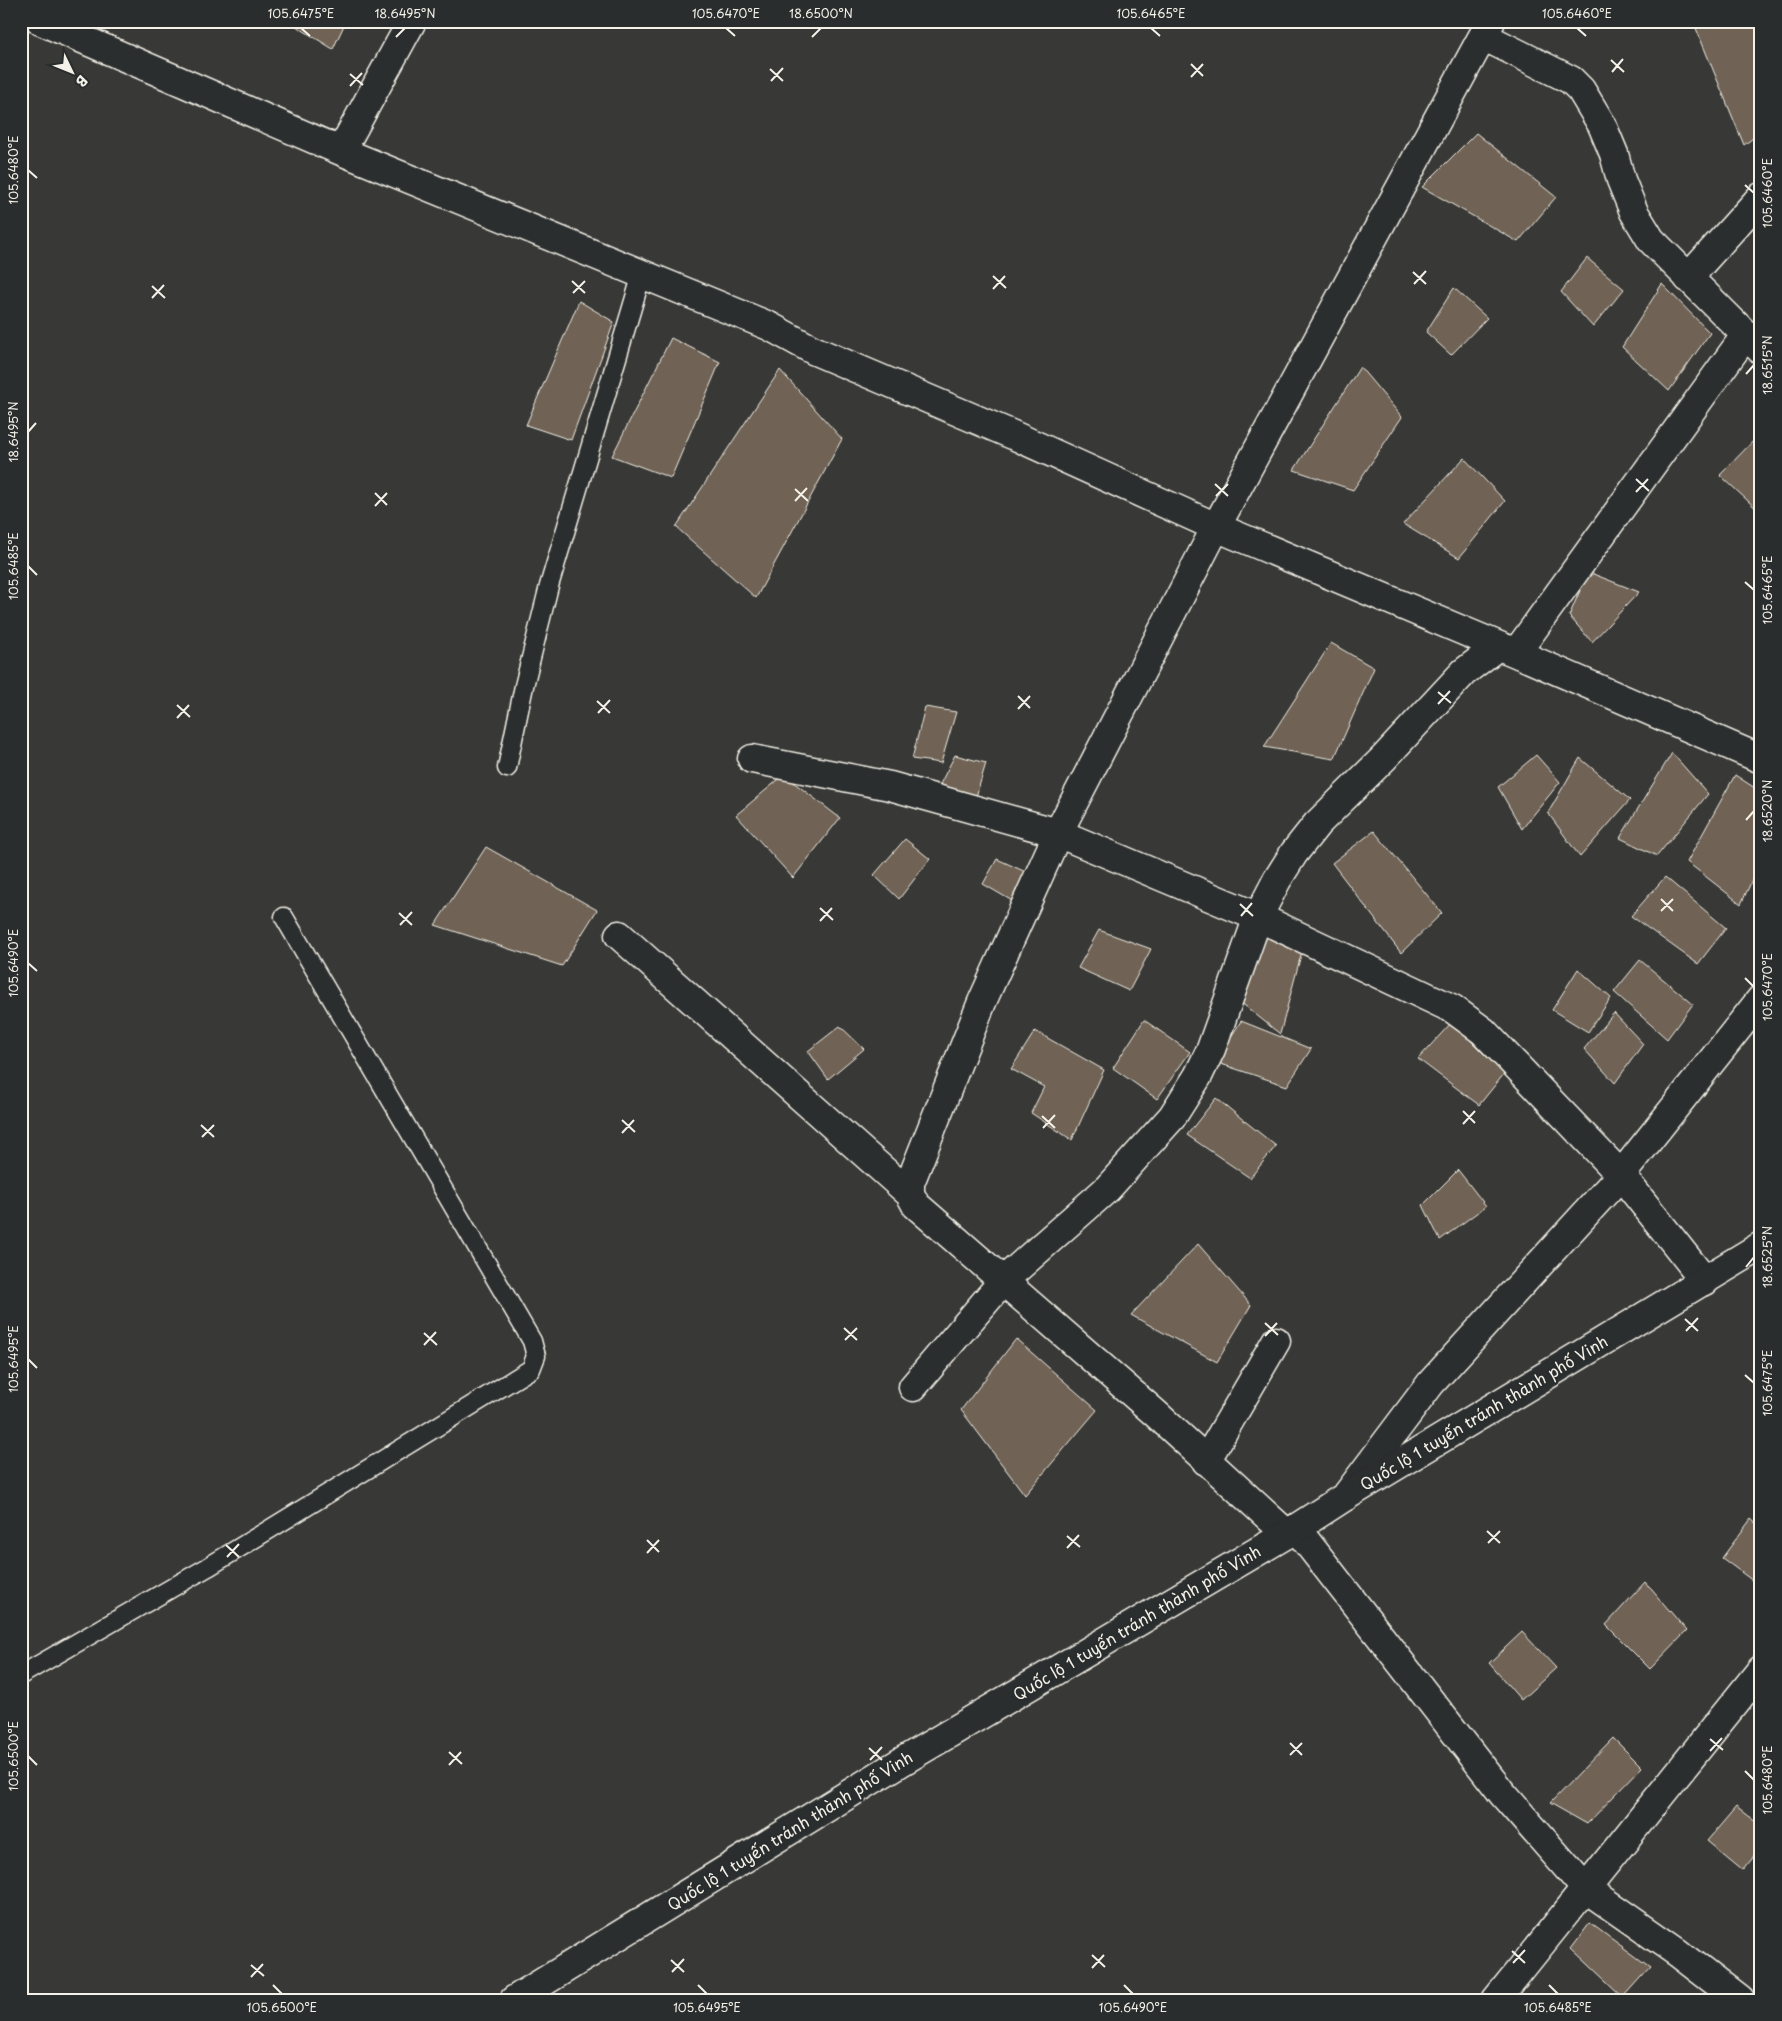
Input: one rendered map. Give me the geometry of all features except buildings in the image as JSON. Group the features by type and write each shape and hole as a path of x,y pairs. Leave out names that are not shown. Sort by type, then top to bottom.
{"main road":[{"path":"41,21 341,152 769,326 813,350 1013,435 1216,527 1761,760"},
{"path":"341,152 412,21"},
{"path":"910,1194 910,1183 982,1002 1058,833 1216,527 1487,28 1571,80 1581,90 1602,125 1634,212 1651,240 1753,343 1507,650 1464,672 1384,758 1317,824 1294,853 1277,880 1258,917 1211,1049 1198,1076 1172,1117 1106,1189 1002,1281 913,1387"},
{"path":"1688,278 1761,197"},
{"path":"752,759 890,786 1058,833 1258,917 1453,1009 1482,1030 1622,1175 1705,1280"},
{"path":"619,935 910,1194 916,1205 1206,1461 1292,1531 1502,1793 1585,1888 1678,1953 1739,2000"},
{"path":"1346,1496 1430,1384 1622,1175 1761,999"},
{"name":"Quốc lộ 1 tuyến tránh thành phố Vinh","path":"514,2000 901,1762 1292,1531 1346,1496 1761,1246"},
{"path":"1206,1461 1276,1341"},
{"path":"1496,2000 1761,1670"}],"lane":[{"path":"508,768 524,686 548,586 642,274"},
{"path":"21,1675 208,1567 532,1369 536,1356 532,1341 284,917"}]}
